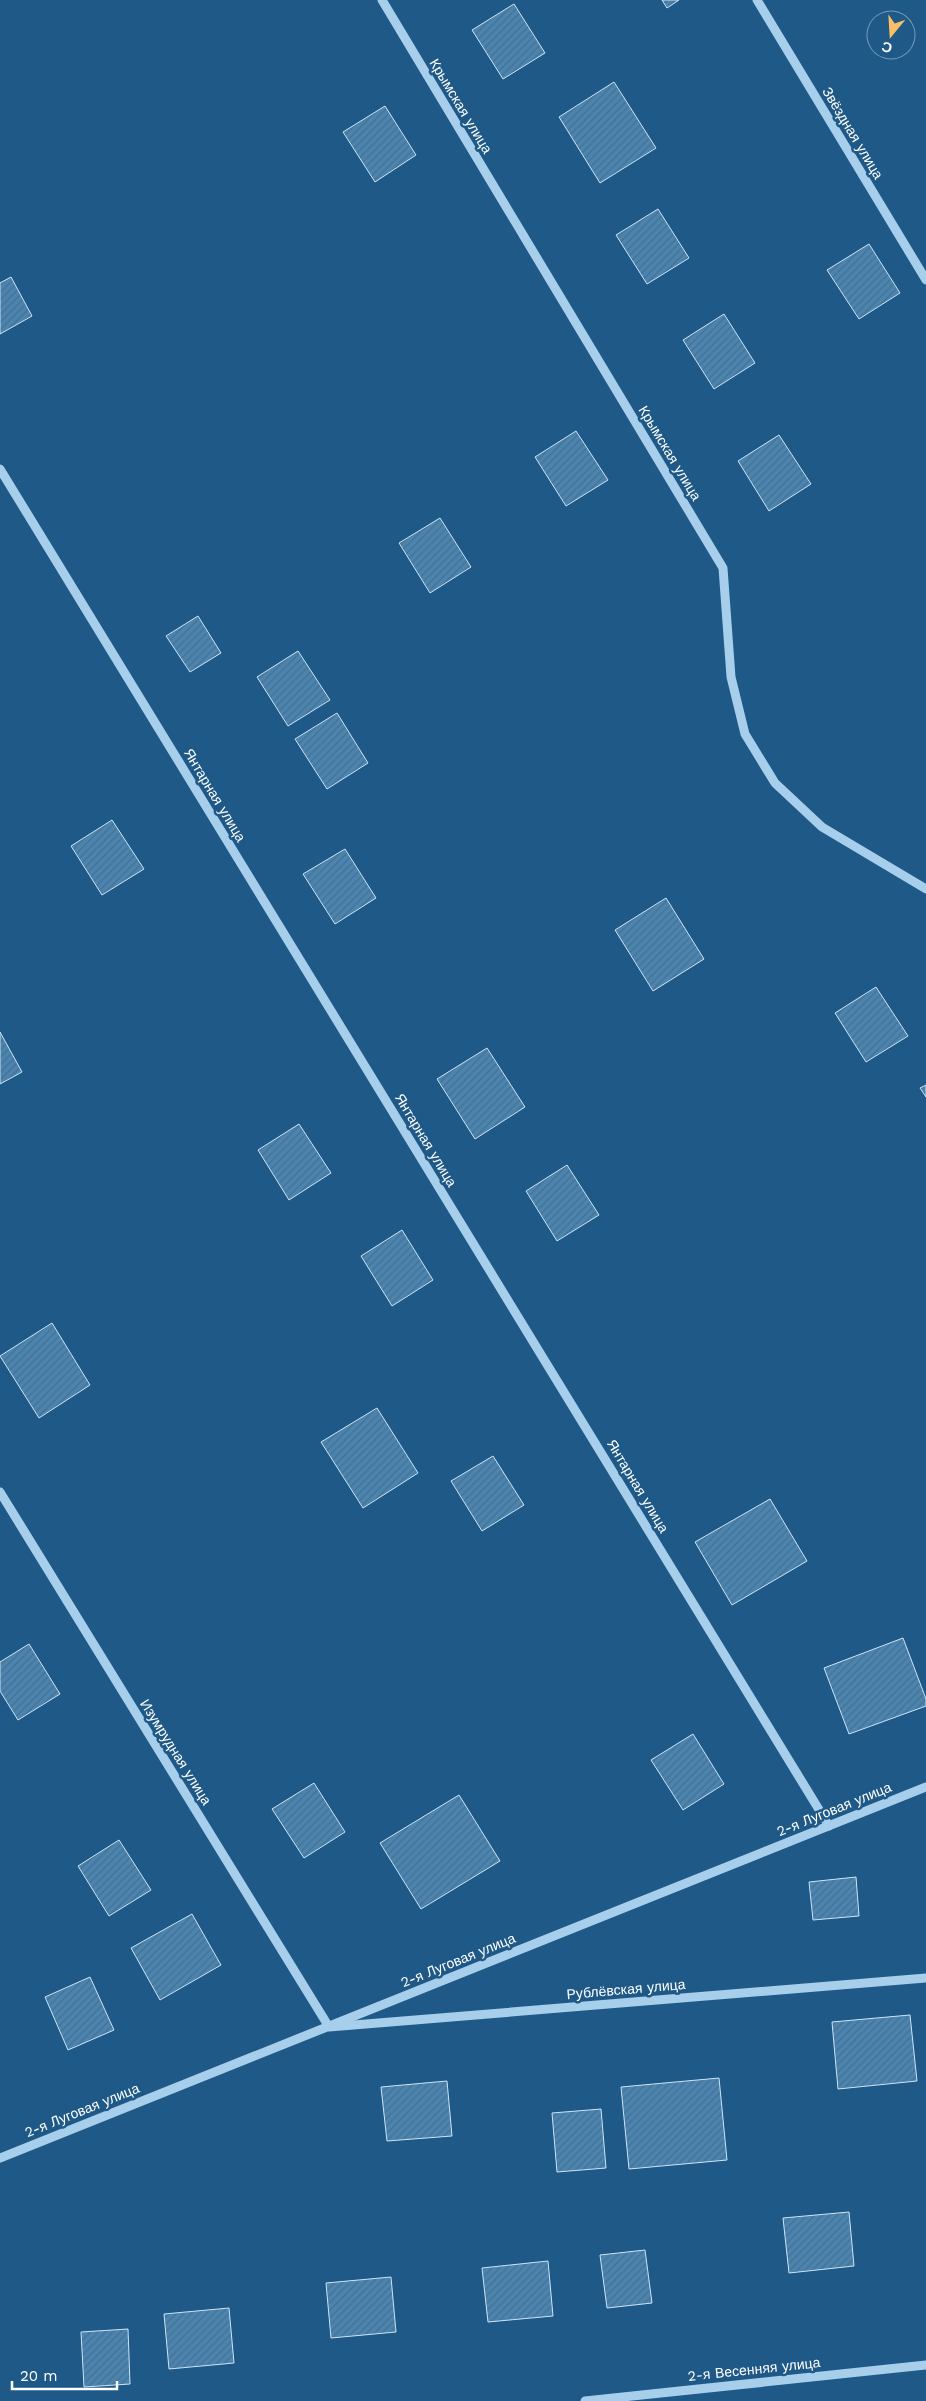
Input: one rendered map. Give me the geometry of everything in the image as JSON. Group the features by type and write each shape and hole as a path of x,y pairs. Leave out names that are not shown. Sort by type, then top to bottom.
{"street":[{"name":"Крымская улица","path":"382,0 723,568 731,677 745,734 775,783 822,827 926,888"},
{"name":"Звёздная улица","path":"757,0 926,280"},
{"name":"Янтарная улица","path":"0,469 829,1826"},
{"name":"Изумрудная улица","path":"0,1492 329,2027"},
{"name":"2-я Луговая улица","path":"0,2158 926,1787"},
{"name":"Рублёвская улица","path":"329,2027 926,1978"},
{"name":"2-я Весенняя улица","path":"584,2401 926,2365"}],"building":[{"path":"662,0 679,0 667,8"},
{"path":"514,4 545,53 503,79 472,30"},
{"path":"614,82 656,148 600,183 559,117"},
{"path":"385,106 416,155 375,182 343,132"},
{"path":"658,209 689,258 647,284 616,235"},
{"path":"869,244 900,293 859,319 827,270"},
{"path":"11,277 32,316 0,334 0,283"},
{"path":"724,314 755,363 714,389 683,340"},
{"path":"576,431 608,480 566,506 535,457"},
{"path":"779,435 811,484 769,511 738,461"},
{"path":"440,518 471,567 430,593 399,543"},
{"path":"198,616 221,653 190,672 166,636"},
{"path":"298,651 330,700 288,726 257,677"},
{"path":"337,713 368,763 327,789 295,739"},
{"path":"112,820 144,869 102,895 71,846"},
{"path":"345,849 376,898 335,924 303,874"},
{"path":"666,898 704,959 653,991 615,930"},
{"path":"876,987 908,1036 866,1062 835,1013"},
{"path":"0,1032 22,1072 0,1084"},
{"path":"487,1048 525,1107 475,1139 437,1079"},
{"path":"926,1085 926,1097 920,1088"},
{"path":"299,1124 331,1173 289,1200 258,1150"},
{"path":"567,1165 599,1215 557,1241 526,1191"},
{"path":"402,1230 433,1280 392,1306 361,1256"},
{"path":"52,1323 90,1385 39,1418 0,1356"},
{"path":"377,1408 418,1473 363,1508 321,1442"},
{"path":"493,1456 524,1505 482,1531 451,1481"},
{"path":"770,1499 807,1561 732,1605 695,1542"},
{"path":"903,1638 926,1699 926,1706 849,1734 824,1668"},
{"path":"29,1644 60,1694 18,1720 0,1691 0,1662"},
{"path":"693,1734 724,1784 683,1810 651,1760"},
{"path":"314,1783 345,1832 304,1858 272,1809"},
{"path":"459,1795 500,1861 421,1909 380,1843"},
{"path":"119,1840 151,1890 109,1916 78,1866"},
{"path":"856,1877 859,1916 813,1920 809,1882"},
{"path":"192,1914 221,1965 160,2000 131,1948"},
{"path":"90,1977 114,2030 68,2050 45,1997"},
{"path":"910,2015 917,2081 838,2089 832,2022"},
{"path":"719,2078 727,2160 629,2169 621,2087"},
{"path":"447,2081 452,2136 387,2141 381,2087"},
{"path":"601,2109 606,2168 557,2172 552,2113"},
{"path":"849,2212 854,2266 789,2273 783,2218"},
{"path":"645,2250 652,2303 607,2308 600,2255"},
{"path":"548,2261 553,2316 488,2322 482,2268"},
{"path":"391,2277 396,2332 331,2338 326,2283"},
{"path":"229,2308 234,2363 169,2369 164,2314"},
{"path":"128,2329 130,2384 84,2387 81,2332"}]}
